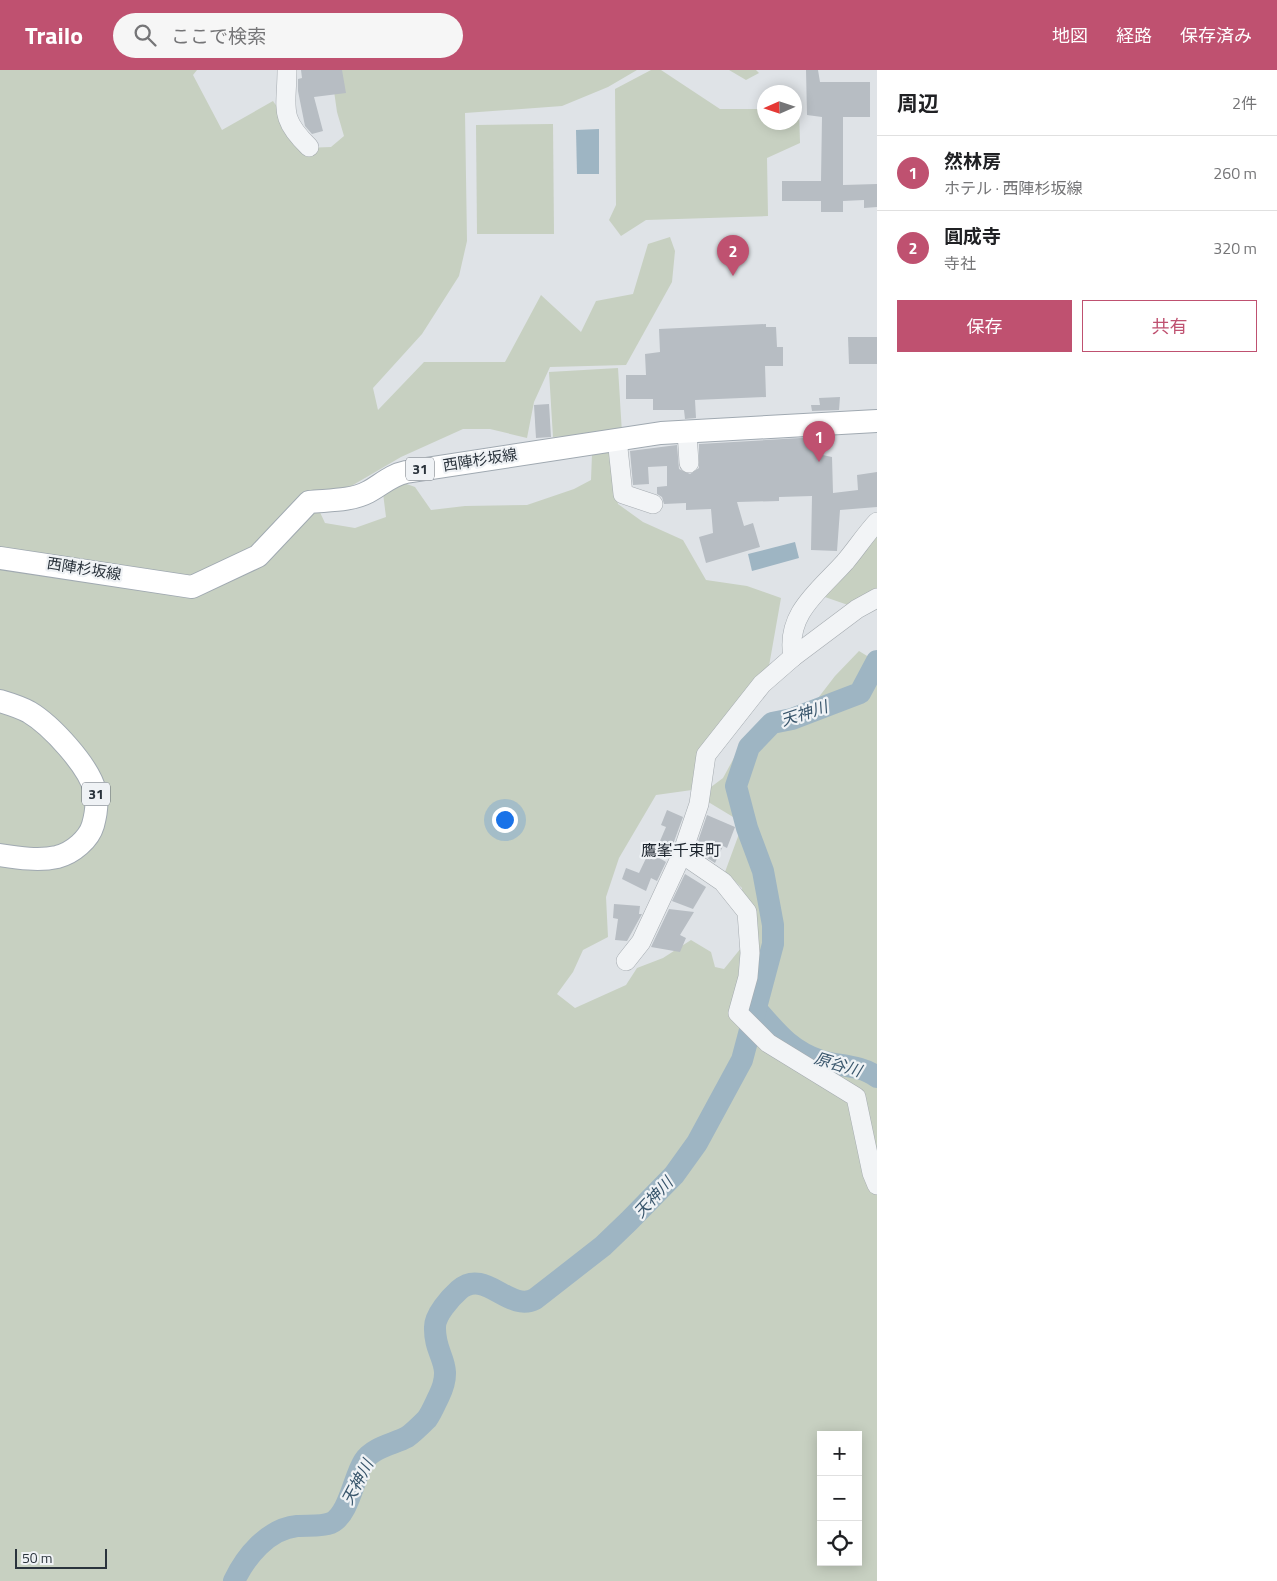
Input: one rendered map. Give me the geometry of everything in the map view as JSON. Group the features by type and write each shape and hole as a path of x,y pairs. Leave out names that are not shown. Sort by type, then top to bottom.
{"main road":[{"name":"西陣杉坂線","path":"0,558 192,586 258,556 309,502 350,498 367,493 396,474 617,439 687,432 877,421"},
{"name":"31","path":"0,701 29,713 50,729 87,773 93,784 97,803 90,833 82,842 59,857 43,859 0,855"}],"street":[{"path":"287,70 287,120 296,135 309,147"},
{"path":"687,432 689,463"},
{"path":"617,439 623,494 653,504"},
{"path":"793,657 792,635 796,617 806,602 846,561 877,522"},
{"path":"626,961 641,942 682,854 699,804 706,755 750,697 793,657 857,610 877,598"},
{"path":"682,854 723,882 747,912 750,953 749,969 745,994 738,1013 768,1043 856,1097 872,1173 877,1185"}],"green space":[{"path":"0,70 197,70 193,75 222,130 273,101 305,148 331,147 344,136 337,112 331,70 637,70 608,87 562,106 465,113 467,241 459,276 422,334 373,388 378,410 424,362 505,362 541,295 581,332 596,301 633,294 648,244 670,237 675,251 672,282 626,365 550,367 534,402 527,438 490,429 463,429 401,457 317,506 325,523 355,528 386,517 383,493 404,483 415,487 431,510 465,506 527,505 574,489 591,480 592,454 608,447 618,504 643,522 683,540 706,580 747,586 781,598 769,666 692,790 656,795 619,858 606,897 608,937 583,950 573,972 557,994 575,1008 626,985 637,968 663,958 691,940 711,952 715,967 724,969 741,948 742,888 725,872 743,823 705,800 707,790 723,778 735,756 761,723 815,702 835,676 859,651 877,662 877,1581 0,1581"},
{"path":"651,70 661,70 720,109 757,109 757,130 800,130 800,143 767,158 768,216 646,220 621,236 609,220 616,205 615,89"},
{"path":"729,70 756,70 759,73 746,80"},
{"path":"553,124 554,234 477,234 476,125"},
{"path":"618,368 622,433 553,437 549,372"},
{"path":"877,532 877,593 848,605 822,596"}],"water":[{"path":"599,129 599,174 577,174 576,130"},
{"path":"795,542 799,558 752,571 748,554"}],"building":[{"path":"301,70 342,70 346,93 314,97 323,131 312,134 305,126 298,91 298,79 302,78"},
{"path":"806,70 818,70 820,82 870,82 870,117 843,117 843,185 877,184 877,207 864,208 864,200 843,201 843,212 821,212 821,201 782,201 782,181 821,181 822,117 807,115"},
{"path":"766,324 766,327 776,327 777,347 783,347 783,366 765,366 766,397 695,400 696,418 685,419 684,410 653,410 653,399 626,399 626,375 646,375 645,354 660,352 659,329"},
{"path":"848,337 877,337 877,364 849,364"},
{"path":"840,397 839,410 812,411 811,405 820,405 819,398"},
{"path":"549,404 551,437 536,438 534,405"},
{"path":"817,437 818,454 832,457 833,493 858,490 857,475 877,472 877,507 840,510 837,551 811,550 812,496 779,497 779,501 737,502 744,526 753,523 760,547 706,563 699,537 713,533 711,509 686,510 686,503 664,504 662,497 657,494 657,487 667,486 667,466 648,467 649,484 633,485 630,451 677,445 679,469 690,474 699,468 699,444"},
{"path":"667,810 683,817 672,847 660,841 666,827 661,825"},
{"path":"707,815 735,827 727,848 723,846 715,863 695,850"},
{"path":"649,852 666,862 657,881 651,878 646,891 622,879 626,868 639,873"},
{"path":"685,874 706,887 693,909 672,901"},
{"path":"614,904 640,906 639,914 642,914 627,941 615,940 618,919 613,918"},
{"path":"669,909 694,912 680,935 686,938 680,952 651,947"}],"waterway":[{"name":"天神川","path":"234,1581 245,1562 267,1538 286,1528 327,1524 337,1519 347,1504 360,1468 368,1456 378,1449 407,1437 427,1419 439,1396 445,1376 443,1360 437,1346 435,1327 437,1317 455,1293 469,1284 478,1284 488,1286 516,1300 525,1302 535,1299 603,1246 629,1221 674,1175 697,1143 742,1060 773,944 773,925 763,871 747,828 736,786 749,747 772,723 792,719 860,693 877,661"},
{"name":"原谷川","path":"757,1010 778,1034 801,1052 821,1061 864,1070 877,1077"}],"place":[{"name":"圓成寺","path":"733,276"},
{"name":"然林房","path":"819,462"}],"district":[{"name":"鷹峯千束町","path":"681,850"}]}
